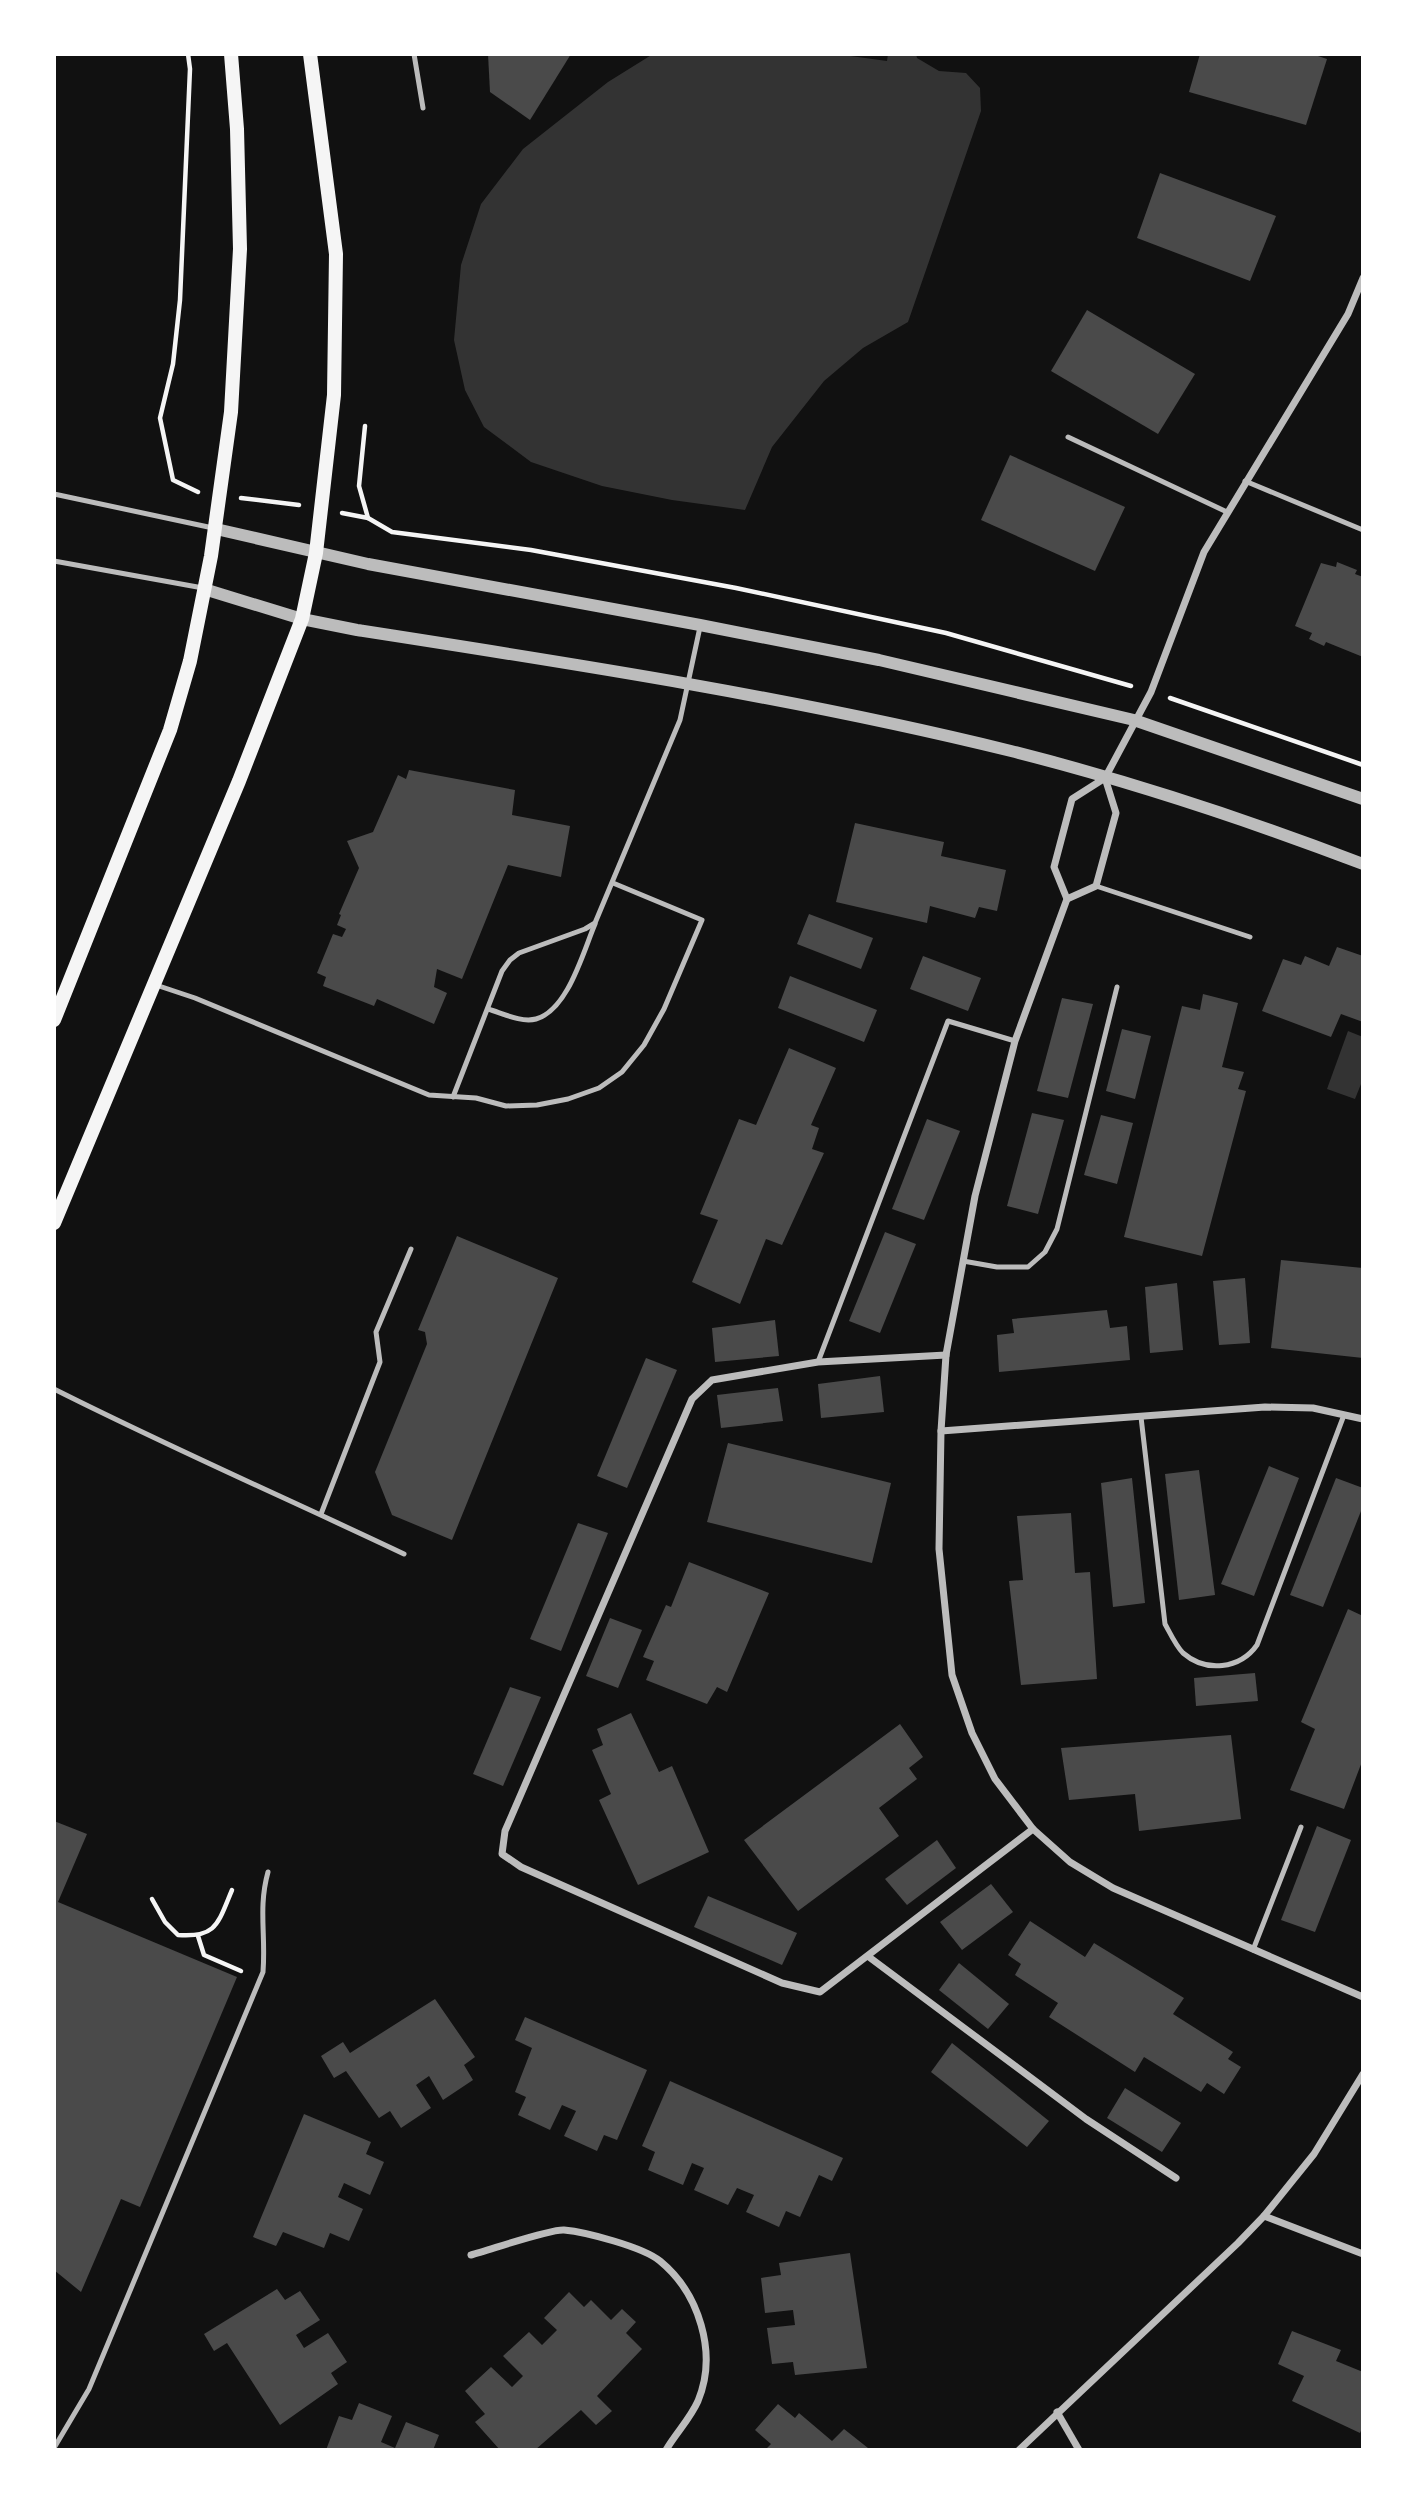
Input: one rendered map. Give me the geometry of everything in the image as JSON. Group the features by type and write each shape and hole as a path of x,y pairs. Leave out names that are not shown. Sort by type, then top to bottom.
{"main road":[{"path":"54,1020 170,730 190,661 216,529 231,412 240,238 237,129 231,54"},
{"path":"54,1223 234,794 302,618 316,553 334,395 336,254 310,54"}],"street":[{"path":"1363,278 1348,314 1204,552 1151,692 1105,778 1072,799 1054,867 1067,899 1015,1041 975,1196 946,1355 941,1432 939,1549 952,1675 972,1733 995,1779 1033,1829 1070,1862 1113,1888 1363,1997"},
{"path":"216,529 316,553 878,660 1134,720 1363,799"},
{"path":"204,589 302,618 357,630 688,683 1011,751 1226,816 1363,864"},
{"path":"1067,899 1096,886 1116,813 1105,778"},
{"path":"946,1355 818,1362 712,1380 692,1399 505,1831 502,1854 521,1867 782,1983 820,1992 1033,1829"},
{"path":"941,1432 1265,1407 1313,1408 1363,1419"},
{"path":"869,1957 1086,2119 1176,2178"},
{"path":"1019,2450 1264,2216 1314,2154 1363,2074"},
{"path":"1264,2216 1363,2255"},
{"path":"471,2255 562,2230 623,2244 658,2259 685,2287 702,2324 706,2362 698,2400 666,2450"},
{"path":"1057,2412 1079,2450"}],"lane":[{"path":"414,54 423,108"},
{"path":"1068,437 1227,512"},
{"path":"1245,481 1363,530"},
{"path":"54,494 216,529"},
{"path":"54,561 204,589"},
{"path":"488,1009 534,1020 558,1004 569,986 680,720 700,625"},
{"path":"153,984 195,998 429,1094 477,1098 506,1106 568,1100 599,1088 622,1072 644,1045 664,1009 702,920 613,883"},
{"path":"1096,886 1250,937"},
{"path":"453,1097 502,971 510,960 519,953 595,923"},
{"path":"963,1261 997,1267 1028,1267 1045,1252 1057,1228 1117,987"},
{"path":"818,1362 948,1020 1015,1041"},
{"path":"320,1514 380,1362 376,1332 411,1249"},
{"path":"54,1389 131,1428 404,1554"},
{"path":"1141,1417 1165,1624 1182,1651 1195,1661 1215,1667 1233,1664 1249,1656 1257,1645 1344,1415"},
{"path":"1253,1950 1301,1827"},
{"path":"54,2448 89,2389 262,1972 265,1946 262,1895 268,1871"}],"path":[{"path":"188,54 180,300 173,364 160,418 173,480 192,490 221,496 321,508 368,519 392,532 544,552 736,588 946,633 1151,692 1363,765"},
{"path":"365,426 359,486 368,519"},
{"path":"152,1899 165,1922 178,1935 198,1936 212,1930 232,1890"},
{"path":"198,1936 204,1955 241,1972"}],"shaded area":[{"path":"653,54 836,54 887,61 888,54 916,54 917,58 939,71 966,73 980,88 981,111 908,322 863,348 824,381 772,447 745,510 672,500 602,486 531,462 484,427 465,390 454,340 461,265 481,204 523,149 608,82"},
{"path":"1348,1031 1363,1037 1363,1079 1355,1099 1327,1089"}],"building":[{"path":"488,54 571,54 530,120 490,92"},
{"path":"1200,54 1312,54 1327,59 1306,125 1189,92"},
{"path":"1160,173 1276,216 1250,281 1137,238"},
{"path":"1087,310 1195,374 1158,434 1051,371"},
{"path":"1010,455 1125,507 1095,571 981,520"},
{"path":"1337,562 1357,570 1355,574 1363,577 1363,657 1326,642 1324,646 1309,639 1312,633 1295,626 1321,563 1336,567"},
{"path":"409,770 515,790 512,815 570,826 561,877 508,865 462,979 437,969 434,987 447,993 434,1024 377,999 374,1006 323,986 326,977 317,973 333,934 342,937 346,929 337,925 341,915 339,914 359,868 347,841 373,832 398,775 406,779"},
{"path":"855,823 944,842 941,856 1006,870 997,911 979,907 975,918 930,906 927,923 836,902"},
{"path":"809,914 873,938 861,969 797,944"},
{"path":"1337,947 1363,956 1363,1022 1341,1014 1331,1037 1262,1011 1283,959 1301,965 1305,956 1329,966"},
{"path":"923,956 981,978 968,1011 910,989"},
{"path":"790,976 877,1010 864,1042 778,1008"},
{"path":"1203,994 1238,1003 1222,1067 1244,1072 1238,1089 1246,1091 1202,1256 1124,1237 1182,1006 1200,1010"},
{"path":"1062,998 1093,1004 1068,1098 1037,1091"},
{"path":"1122,1029 1151,1036 1135,1099 1106,1091"},
{"path":"789,1048 836,1068 811,1125 819,1128 812,1149 824,1153 782,1245 766,1239 740,1304 692,1282 718,1220 700,1214 739,1119 756,1125"},
{"path":"1032,1113 1064,1120 1038,1214 1007,1206"},
{"path":"1101,1115 1133,1123 1117,1184 1084,1175"},
{"path":"927,1119 960,1131 924,1220 892,1209"},
{"path":"885,1232 916,1244 880,1333 849,1321"},
{"path":"457,1236 558,1278 452,1540 392,1515 375,1472 427,1344 425,1332 418,1330"},
{"path":"1281,1260 1363,1268 1363,1358 1271,1348"},
{"path":"1245,1278 1250,1343 1219,1345 1213,1281"},
{"path":"1177,1283 1183,1350 1150,1353 1145,1287"},
{"path":"1107,1310 1110,1328 1127,1326 1130,1360 999,1372 997,1335 1014,1333 1012,1319"},
{"path":"775,1320 779,1356 715,1362 712,1328"},
{"path":"646,1358 677,1370 627,1488 597,1476"},
{"path":"880,1376 884,1412 821,1418 818,1384"},
{"path":"778,1388 783,1421 721,1428 717,1395"},
{"path":"728,1443 891,1483 872,1563 707,1522"},
{"path":"1269,1466 1299,1478 1254,1596 1221,1584"},
{"path":"1199,1470 1215,1595 1179,1600 1165,1474"},
{"path":"1132,1478 1145,1603 1113,1607 1101,1483"},
{"path":"1336,1478 1363,1488 1363,1506 1323,1607 1290,1595"},
{"path":"1071,1513 1075,1573 1090,1572 1097,1679 1021,1685 1009,1581 1023,1580 1017,1516"},
{"path":"578,1523 608,1533 561,1651 530,1639"},
{"path":"689,1562 769,1593 727,1692 717,1687 707,1704 646,1680 654,1661 643,1657 666,1605 671,1607"},
{"path":"1348,1609 1363,1616 1363,1759 1344,1809 1290,1790 1315,1729 1301,1722"},
{"path":"610,1618 642,1630 618,1688 586,1676"},
{"path":"1255,1673 1258,1701 1196,1706 1194,1678"},
{"path":"510,1687 541,1697 503,1786 473,1774"},
{"path":"631,1713 659,1772 672,1766 709,1852 638,1885 599,1800 611,1794 592,1750 603,1745 597,1729"},
{"path":"900,1724 923,1757 909,1768 917,1779 879,1808 899,1836 798,1911 744,1840"},
{"path":"1231,1735 1241,1819 1139,1831 1135,1794 1069,1800 1061,1748"},
{"path":"54,1821 87,1834 58,1902 237,1977 140,2207 121,2199 81,2292 54,2270"},
{"path":"1317,1826 1351,1840 1315,1932 1281,1920"},
{"path":"937,1840 956,1868 907,1905 885,1879"},
{"path":"991,1884 1013,1912 962,1950 940,1922"},
{"path":"708,1896 797,1933 782,1965 694,1927"},
{"path":"1030,1921 1085,1957 1094,1943 1184,1998 1173,2014 1233,2052 1228,2059 1241,2067 1224,2094 1207,2083 1201,2092 1144,2057 1135,2072 1049,2017 1058,2003 1015,1975 1021,1964 1008,1955"},
{"path":"959,1963 1009,2004 988,2029 939,1990"},
{"path":"435,1999 475,2057 464,2065 473,2080 443,2100 429,2076 416,2085 431,2108 401,2128 390,2111 379,2118 346,2071 334,2078 321,2056 343,2042 350,2053"},
{"path":"525,2017 647,2070 617,2140 604,2135 597,2151 564,2136 576,2111 562,2105 550,2130 518,2115 526,2097 515,2092 532,2048 515,2040"},
{"path":"952,2043 1049,2121 1027,2147 931,2072"},
{"path":"670,2081 843,2158 832,2181 819,2175 800,2217 786,2211 779,2227 746,2212 754,2195 737,2188 728,2205 694,2190 704,2168 692,2163 683,2185 648,2170 655,2152 642,2146"},
{"path":"1125,2088 1181,2123 1162,2152 1107,2118"},
{"path":"304,2114 371,2142 366,2154 384,2162 370,2195 344,2183 338,2197 363,2209 349,2241 330,2233 324,2248 283,2232 276,2246 253,2237"},
{"path":"850,2253 867,2368 795,2375 793,2362 772,2364 767,2328 795,2325 793,2310 765,2313 761,2278 781,2275 779,2263"},
{"path":"277,2289 285,2300 300,2291 320,2320 296,2335 304,2348 328,2333 347,2362 331,2373 338,2384 280,2425 227,2343 214,2351 204,2334"},
{"path":"569,2292 584,2307 591,2300 611,2320 622,2309 636,2322 626,2333 642,2349 597,2396 612,2411 596,2425 581,2410 535,2450 500,2450 475,2422 485,2414 465,2391 491,2367 512,2387 523,2376 503,2356 529,2332 542,2345 557,2330 544,2318"},
{"path":"1292,2331 1341,2350 1336,2361 1363,2372 1363,2426 1360,2433 1292,2401 1304,2376 1278,2364"},
{"path":"359,2403 392,2416 381,2442 395,2448 406,2422 439,2435 433,2450 326,2450 339,2416 352,2420"},
{"path":"778,2404 795,2418 799,2413 832,2441 844,2429 868,2448 765,2450 771,2444 755,2430"}]}
